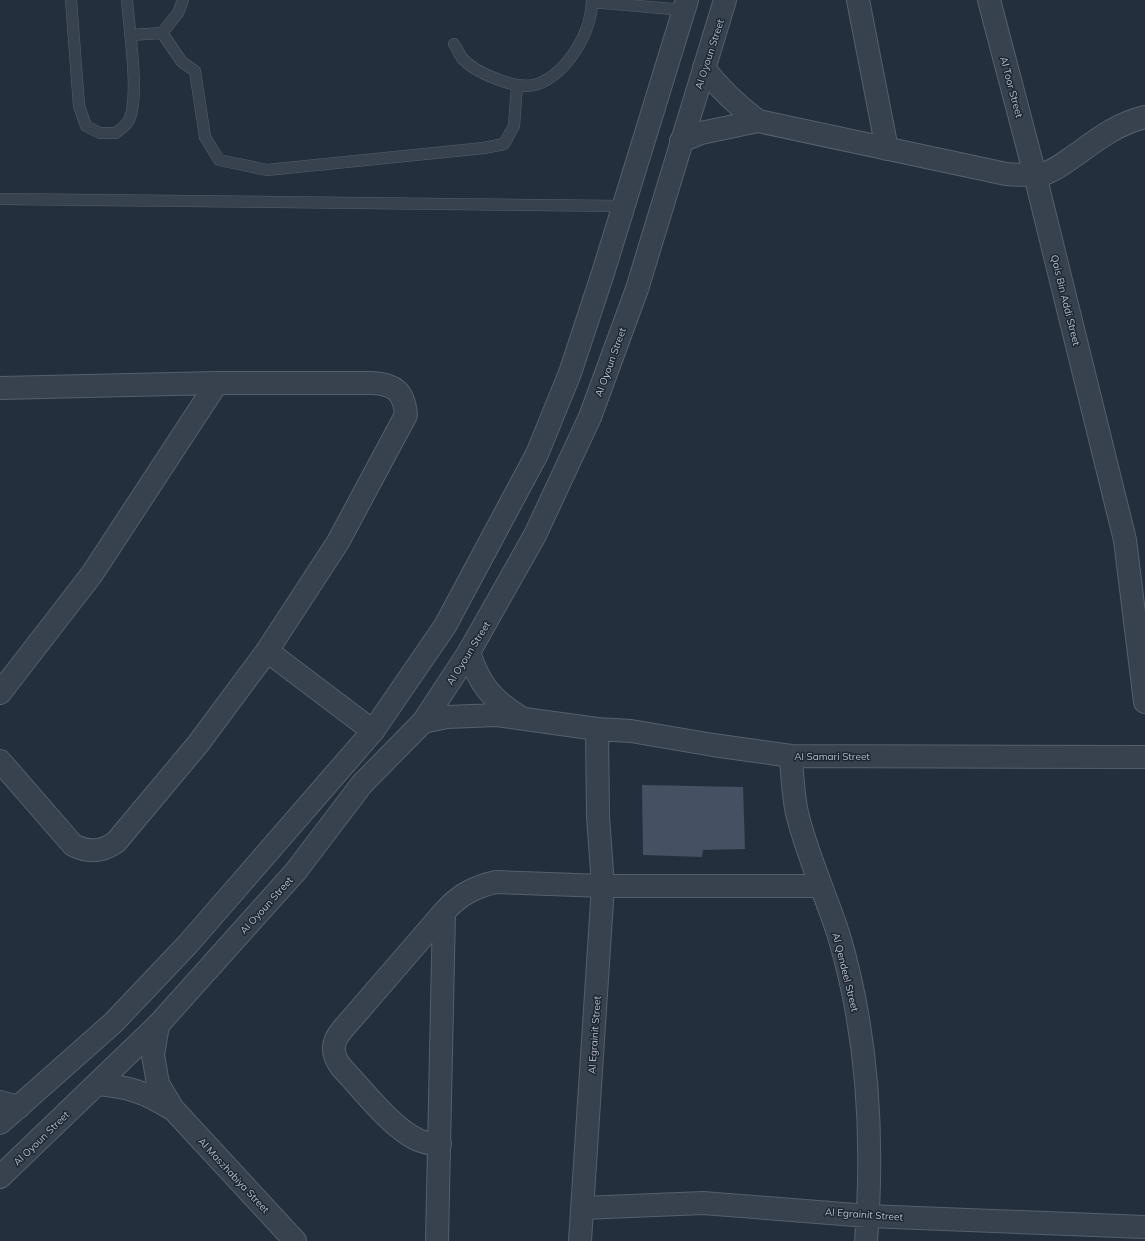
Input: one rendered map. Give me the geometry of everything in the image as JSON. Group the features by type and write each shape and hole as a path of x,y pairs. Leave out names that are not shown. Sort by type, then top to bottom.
{"street":[{"name":"Al Oyoun Street","path":"0,1177 158,1026 296,871 362,784 423,722 469,652 535,536 590,417 637,289 681,140 725,0"},
{"path":"858,0 887,149"},
{"name":"Al Toor Street","path":"989,0 1035,175"},
{"path":"0,1123 9,1105 113,1024 188,944 373,731 445,626 492,541 537,454 570,373 624,206 686,5"},
{"path":"704,68 733,103 758,121 991,173 1035,175 1057,168 1104,134 1145,116"},
{"path":"681,140 701,133 758,121"},
{"name":"Qais Bin Addi Street","path":"1035,175 1125,540 1145,702"},
{"path":"0,388 217,383 386,384 397,390 405,402 406,415 401,427 338,542 266,651 198,744 116,842 107,849 96,851 84,850 73,846 0,762"},
{"path":"0,693 92,574 217,383"},
{"path":"266,651 373,731"},
{"name":"Al Samari Street","path":"469,652 479,678 488,691 504,707 522,718"},
{"name":"Al Samari Street","path":"423,722 472,715 497,715 597,729 631,731 712,745 791,756 1145,757"},
{"name":"Al Egrainit Street","path":"580,1241 603,886 598,816 597,729"},
{"name":"Al Qendeel Street","path":"791,756 792,785 797,813 820,886 838,935 855,998 870,1133 866,1241"},
{"path":"440,1144 428,1144 417,1140 397,1126 342,1068 336,1060 333,1049 335,1038 454,900 466,891 481,885 496,882 603,886 820,886"},
{"path":"437,1241 444,912"},
{"name":"Al Maszhabiya Street","path":"158,1026 153,1054 158,1084 173,1110 295,1241"},
{"name":"Al Maszhabiya Street","path":"98,1084 125,1086 150,1095 173,1110"},
{"name":"Al Egrainit Street","path":"583,1208 703,1203 868,1216 1145,1227"}],"lane":[{"path":"71,0 79,106 86,126 100,133 116,133 129,121 133,105 127,0"},
{"path":"130,35 162,33 178,13 183,0"},
{"path":"454,44 462,58 478,71 517,85 536,84 548,79 573,54 586,29 592,11 592,1 686,5"},
{"path":"162,33 182,62 195,71 205,137 219,160 267,170 484,148 504,144 514,126 517,85"},
{"path":"0,199 624,206"}],"building":[{"path":"642,785 743,787 745,849 703,850 702,857 643,855"}]}
